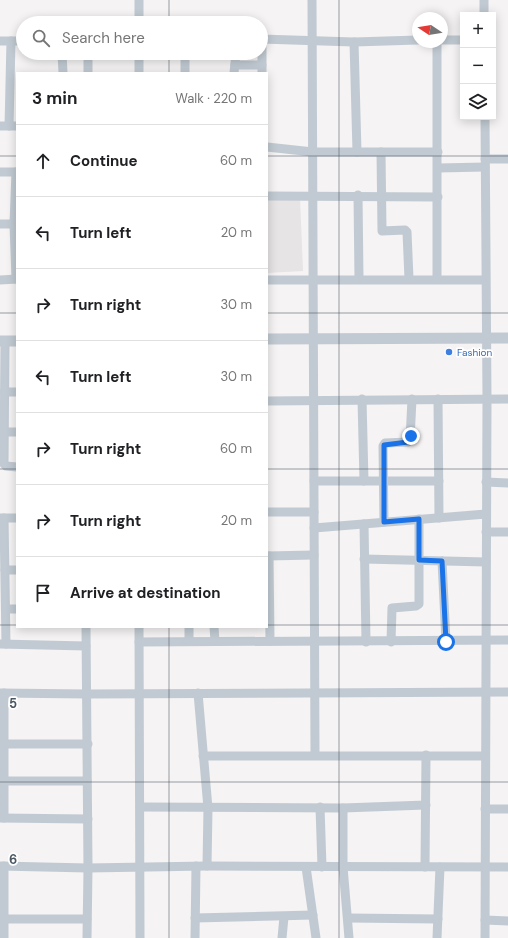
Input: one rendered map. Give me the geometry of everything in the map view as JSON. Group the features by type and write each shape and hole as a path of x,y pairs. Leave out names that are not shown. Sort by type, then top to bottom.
{"street":[{"path":"139,0 139,16"},
{"path":"312,0 315,400 315,755"},
{"path":"484,0 484,12"},
{"path":"268,39 354,42 412,40"},
{"path":"448,40 460,40"},
{"path":"0,41 16,41"},
{"path":"9,126 11,41"},
{"path":"354,42 357,152"},
{"path":"437,48 438,279"},
{"path":"62,60 63,72"},
{"path":"88,60 88,72"},
{"path":"140,60 140,72"},
{"path":"185,60 185,72"},
{"path":"234,69 262,69"},
{"path":"485,120 485,938"},
{"path":"268,147 313,152 438,152"},
{"path":"381,152 382,231 405,230 407,232 409,279"},
{"path":"438,168 508,159"},
{"path":"0,172 16,172 14,224 16,279 0,280"},
{"path":"268,196 313,195 438,197"},
{"path":"358,196 359,279"},
{"path":"0,224 14,224"},
{"path":"268,280 485,280"},
{"path":"268,339 508,338"},
{"path":"16,341 3,341 4,392 2,416 4,432 2,452 5,465 16,467"},
{"path":"4,392 16,392"},
{"path":"268,401 362,399 508,399"},
{"path":"362,399 364,481"},
{"path":"384,522 384,445 408,442 410,440 412,399"},
{"path":"438,400 439,518"},
{"path":"4,432 16,432"},
{"path":"314,481 439,481"},
{"path":"486,482 508,483"},
{"path":"268,512 314,512"},
{"path":"314,528 486,514"},
{"path":"16,518 2,518 5,570 3,588 6,609 3,644 86,646"},
{"path":"392,642 392,608 416,606 419,604 419,519"},
{"path":"364,524 366,642"},
{"path":"486,532 508,532"},
{"path":"270,641 268,556 314,555"},
{"path":"364,559 486,562"},
{"path":"442,561 446,642"},
{"path":"5,570 16,570"},
{"path":"6,609 16,609"},
{"path":"86,628 88,744 87,938"},
{"path":"139,628 141,867 140,938"},
{"path":"189,628 189,641"},
{"path":"214,628 215,641"},
{"path":"139,642 446,642 508,640"},
{"path":"88,819 2,818 4,780 2,765 4,744 2,693 508,692"},
{"path":"198,693 208,808 207,866"},
{"path":"4,744 88,744"},
{"path":"426,755 426,867"},
{"path":"203,756 485,756"},
{"path":"4,780 87,781"},
{"path":"140,807 343,808 426,805"},
{"path":"320,808 322,867"},
{"path":"343,808 343,867 349,938"},
{"path":"485,809 508,809"},
{"path":"0,938 4,938 2,866 88,868 196,866 508,867"},
{"path":"195,938 196,866"},
{"path":"306,867 316,938"},
{"path":"438,938 440,867"},
{"path":"195,918 284,917 313,915"},
{"path":"282,938 284,917"},
{"path":"348,918 438,919"},
{"path":"4,919 87,919"},
{"path":"485,920 508,920"}],"shaded area":[{"path":"300,198 303,271 268,273 268,199"}],"place":[{"name":"Fashion","path":"449,352"}],"route":[{"path":"411,436 408,442 385,444 383,446 384,522 419,519 419,560 442,561 446,642"}]}
